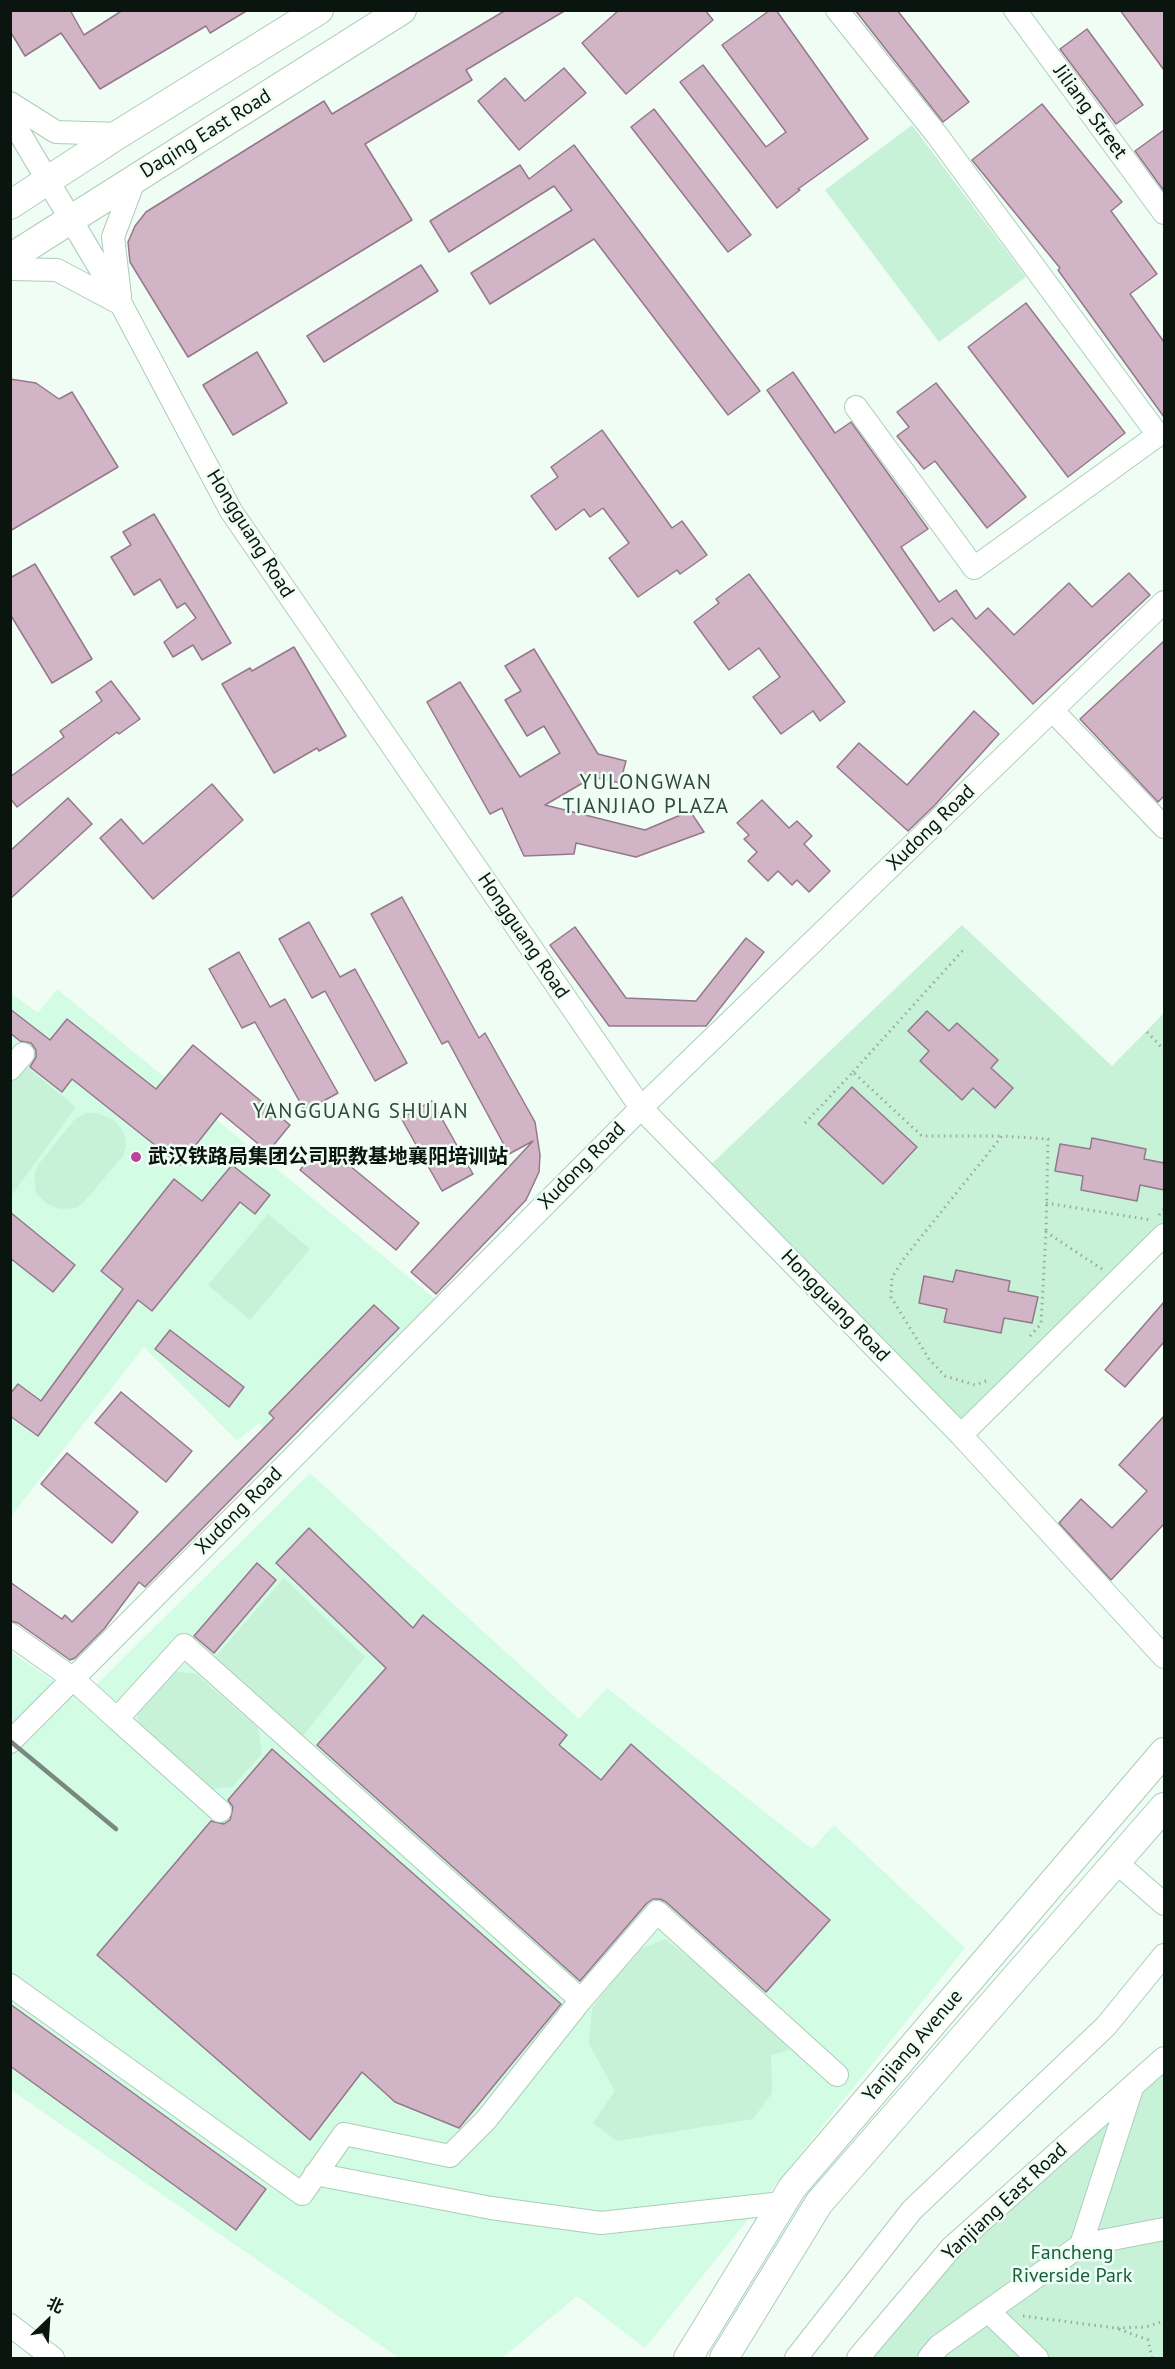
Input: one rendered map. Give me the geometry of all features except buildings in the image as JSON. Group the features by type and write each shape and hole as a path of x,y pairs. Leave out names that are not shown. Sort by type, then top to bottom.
{"main road":[{"path":"10,205 119,134 319,10"},
{"name":"Daqing East Road","path":"10,258 402,10"},
{"name":"Yanjiang Avenue","path":"688,2358 800,2179 1164,1752"},
{"name":"Yanjiang Avenue","path":"724,2358 819,2203 1164,1807"}],"street":[{"path":"837,10 937,135 1158,435 974,568 856,407"},
{"name":"Jiliang Street","path":"1015,10 1164,213"},
{"path":"10,103 56,132 119,134"},
{"name":"Hongguang Road","path":"10,117 121,304 231,511 641,1108 961,1435 1164,1656"},
{"path":"121,304 114,237 135,178"},
{"path":"10,269 57,270 121,304"},
{"name":"Xudong Road","path":"10,1742 641,1108 1164,602"},
{"path":"1052,710 1164,827"},
{"path":"961,1435 1164,1234"},
{"path":"10,1634 72,1678 220,1811"},
{"path":"117,1719 184,1645 581,2000"},
{"path":"1116,1862 1164,1904"},
{"path":"10,1985 302,2194 344,2134 450,2156 486,2120 581,2000 657,1912 837,2075"},
{"path":"796,2358 912,2210 1106,2026 1164,1956"},
{"name":"Yanjiang East Road","path":"858,2358 951,2248 1164,2058"},
{"path":"1081,2245 1132,2086"},
{"path":"315,2174 491,2208 601,2223 783,2203"},
{"path":"928,2358 939,2346 1081,2245 1164,2229"},
{"path":"988,2311 1037,2358"},
{"path":"10,2325 53,2358"}],"path":[{"path":"805,1123 965,948"},
{"path":"1147,1032 1164,1050"},
{"path":"853,1072 922,1136 1002,1136 1048,1139 1041,1324 1027,1340"},
{"path":"992,1379 975,1385 945,1376 929,1359 891,1297 892,1277 905,1257 1002,1136"},
{"path":"1046,1203 1154,1220 1164,1209"},
{"path":"1046,1232 1119,1280"},
{"path":"1023,2316 1116,2328 1146,2327 1164,2321"},
{"path":"1116,2328 1148,2340 1152,2358"}],"shaded area":[{"name":"武汉铁路局集团公司职教基地襄阳培训站","path":"57,989 438,1301 280,1449 259,1423 237,1441 144,1347 11,1516 10,992 38,1013"},
{"path":"310,1473 579,1719 607,1688 812,1849 834,1825 965,1948 645,2348 577,2296 502,2358 399,2358 11,2090 10,1651 81,1700"}],"green space":[{"path":"912,125 1026,277 939,342 825,190"},
{"path":"962,925 1112,1066 1164,1013 1164,1235 961,1435 703,1172"},
{"path":"18,1060 76,1107 11,1196 11,1069"},
{"path":"86,1113 97,1113 114,1120 124,1132 126,1146 123,1156 84,1202 76,1208 60,1209 47,1204 36,1193 34,1176 38,1165 74,1120"},
{"path":"268,1214 310,1249 250,1320 208,1285"},
{"path":"284,1578 365,1657 296,1745 207,1666"},
{"path":"172,1671 196,1674 258,1728 262,1754 232,1787 204,1790 139,1733 137,1711"},
{"path":"665,1939 781,2030 789,2050 771,2055 772,2093 753,2119 617,2141 593,2123 615,2091 589,2044 592,2008 636,1951"},
{"name":"Fancheng Riverside Park","path":"1164,2058 1164,2358 858,2358 951,2248"}],"railway":[{"path":"10,1741 116,1829"}],"place":[{"name":"武汉铁路局集团公司职教基地襄阳培训站","path":"136,1157"}],"district":[{"name":"YULONGWAN TIANJIAO PLAZA","path":"646,795"},
{"name":"YANGGUANG SHUIAN","path":"361,1112"}]}
